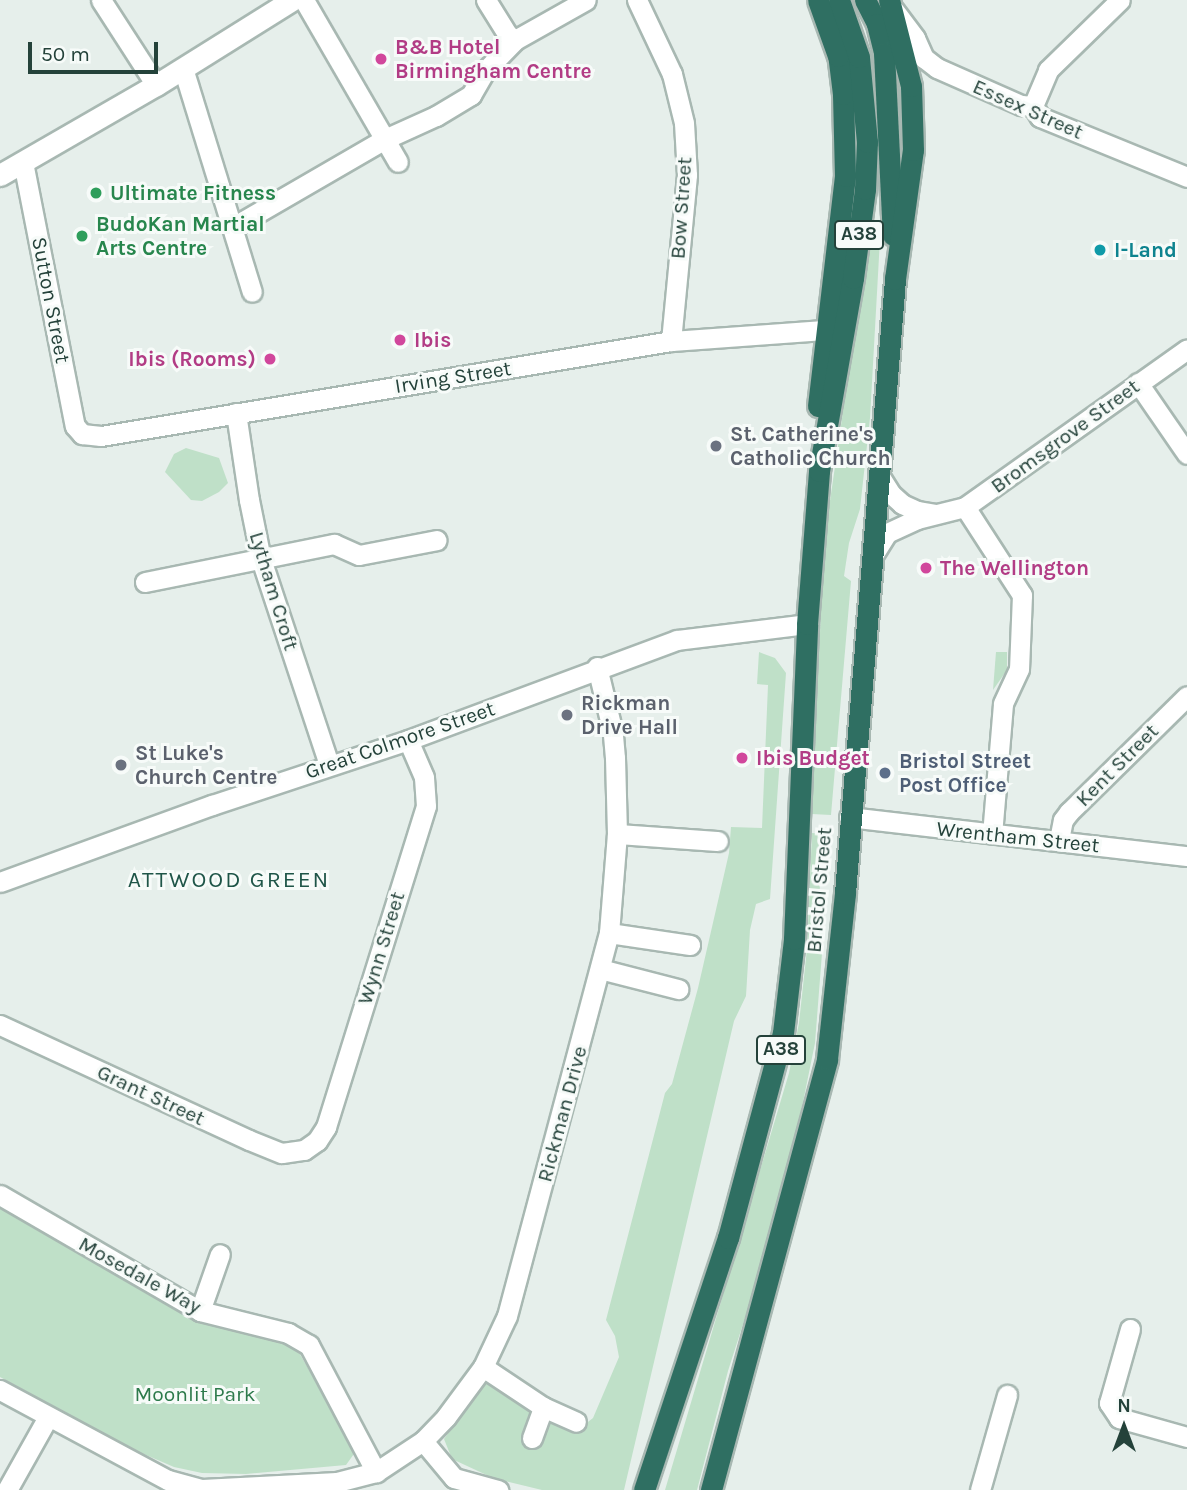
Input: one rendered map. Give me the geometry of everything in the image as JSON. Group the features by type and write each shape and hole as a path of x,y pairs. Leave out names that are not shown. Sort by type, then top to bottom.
{"highway":[{"path":"818,0 838,56 845,128 845,176 825,330 817,431 819,471"},
{"name":"A38","path":"819,471 853,278 866,166 864,97 859,57 839,0"},
{"name":"A38","path":"865,0 877,24 886,71 895,279"},
{"path":"892,5 911,86 913,119 907,207 895,279"},
{"name":"Bristol Street","path":"711,1490 827,1059 845,892 849,817 895,279"},
{"name":"Bristol Street","path":"644,1490 728,1238 780,1053 794,939 807,624 819,471"}],"main road":[{"path":"0,175 156,85 292,0"}],"street":[{"path":"101,0 156,85"},
{"path":"304,0 398,162"},
{"path":"486,0 507,34 515,40"},
{"path":"233,227 385,139 436,116 471,95 485,85 515,40 586,0"},
{"name":"Bow Street","path":"637,0 671,74 684,123 687,175 671,341"},
{"path":"1033,106 1048,70 1120,0"},
{"name":"Essex Street","path":"892,5 915,38 924,58 937,68 1021,105 1033,106 1040,117 1187,177"},
{"path":"183,68 253,292"},
{"name":"Sutton Street","path":"23,162 75,426 82,434"},
{"name":"Irving Street","path":"82,434 101,436 671,341 825,330"},
{"name":"Bromsgrove Street","path":"872,557 887,533 917,519 965,507 1187,349"},
{"path":"1138,383 1187,454"},
{"name":"Lytham Croft","path":"236,413 261,559 329,765"},
{"name":"Bromsgrove Street","path":"879,475 891,494 902,504 916,511 939,514"},
{"path":"965,507 1022,596 1019,669 1003,704 992,834"},
{"path":"145,582 334,544 359,555 437,541"},
{"name":"Great Colmore Street","path":"0,881 329,765 408,740 597,667 689,638 807,624"},
{"name":"Rickman Drive","path":"0,1390 168,1480 202,1490 337,1482 376,1472 423,1441 446,1417 483,1367 507,1316 609,933 617,834 613,733 597,667"},
{"name":"Kent Street","path":"1051,839 1069,813 1187,696"},
{"name":"Wynn Street","path":"304,1150 317,1141 326,1127 426,806 424,777 408,740"},
{"name":"Wrentham Street","path":"849,817 1187,856"},
{"path":"617,834 718,841"},
{"path":"609,933 690,945"},
{"path":"600,969 678,989"},
{"name":"Grant Street","path":"0,1025 260,1144 282,1153 304,1150"},
{"name":"Mosedale Way","path":"0,1195 200,1311 288,1333 309,1345 376,1472"},
{"path":"200,1311 220,1254"},
{"path":"1130,1329 1109,1402 1119,1418 1187,1437"},
{"path":"483,1367 543,1407 576,1422"},
{"path":"980,1490 1007,1395"},
{"path":"532,1438 543,1407"},
{"path":"7,1490 48,1417"},
{"path":"423,1441 454,1478 475,1487 498,1490"}],"green space":[{"path":"881,221 870,418 860,509 849,543 844,576 851,581 831,815 812,814 824,542 861,288 876,222"},
{"path":"186,448 219,458 228,483 219,492 202,501 191,500 165,472 174,454"},
{"path":"759,652 775,658 786,673 770,899 756,904 750,930 746,996 734,1021 624,1490 542,1490 493,1478 452,1459 444,1439 484,1382 549,1417 579,1429 593,1418 619,1357 615,1336 606,1320 665,1093 672,1084 698,988 729,853 731,827 762,828 768,685 757,684"},
{"path":"996,652 1007,652 1007,670 993,690"},
{"path":"812,833 823,834 819,901 826,902 815,1043 803,1102 767,1249 728,1371 697,1490 665,1490 789,1073 799,1023 807,949"},
{"name":"Moonlit Park","path":"0,1207 148,1293 193,1314 294,1344 356,1451 346,1465 246,1474 202,1473 174,1467 132,1449 0,1377"}],"place":[{"name":"B&B Hotel Birmingham Centre","path":"381,59"},
{"name":"Ultimate Fitness","path":"96,193"},
{"name":"BudoKan Martial Arts Centre","path":"82,236"},
{"name":"I-Land","path":"1100,250"},
{"name":"Ibis","path":"400,340"},
{"name":"Ibis (Rooms)","path":"270,359"},
{"name":"St. Catherine's Catholic Church","path":"716,446"},
{"name":"The Wellington","path":"926,568"},
{"name":"Rickman Drive Hall","path":"567,715"},
{"name":"Ibis Budget","path":"742,758"},
{"name":"St Luke's Church Centre","path":"121,765"},
{"name":"Bristol Street Post Office","path":"885,773"}],"district":[{"name":"ATTWOOD GREEN","path":"229,880"}]}
